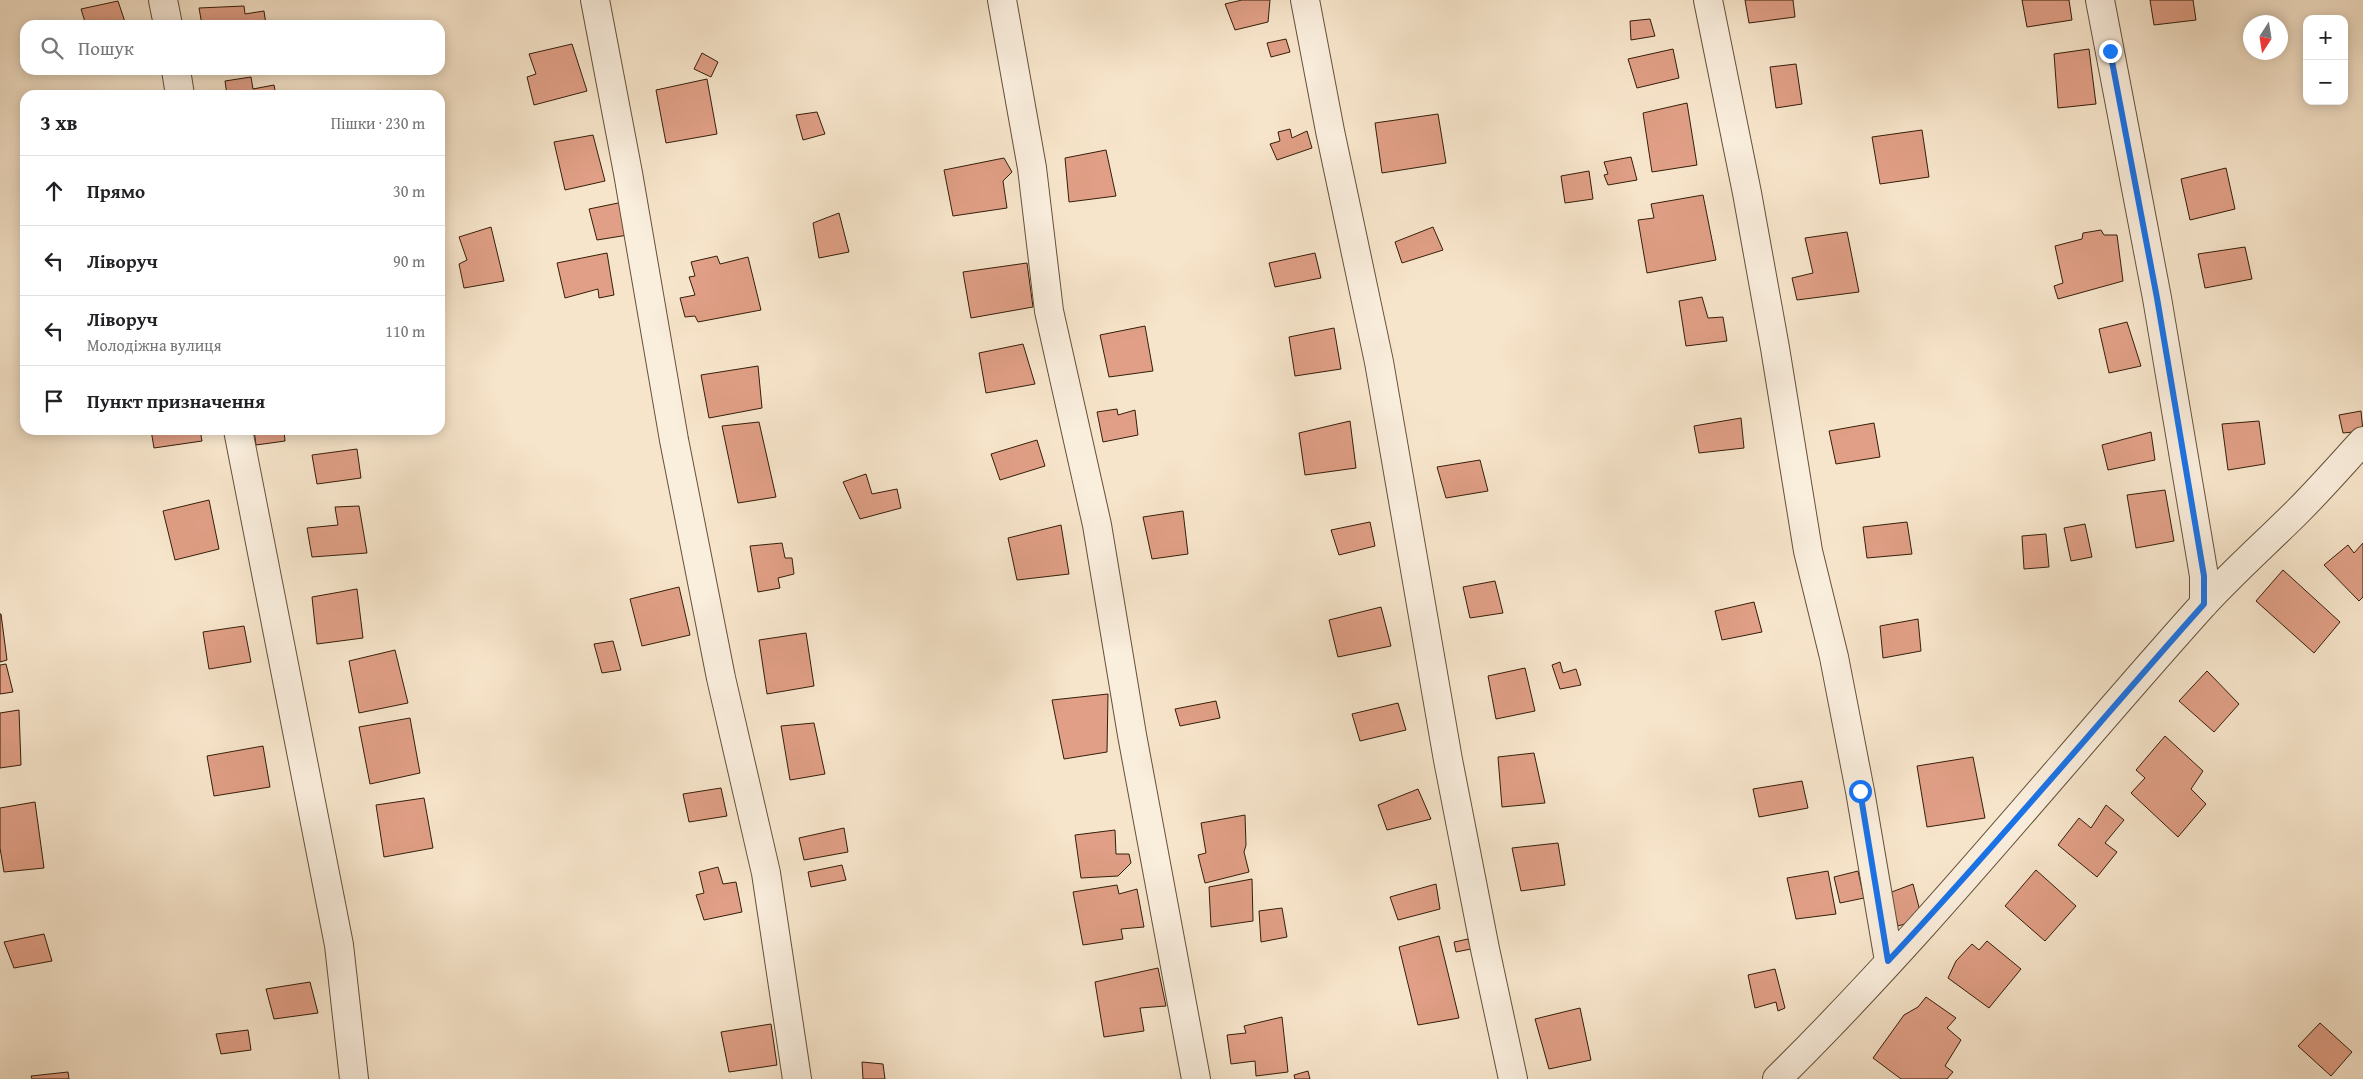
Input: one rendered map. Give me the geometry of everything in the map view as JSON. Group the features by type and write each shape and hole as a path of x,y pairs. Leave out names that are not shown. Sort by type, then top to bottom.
{"street":[{"path":"163,0 167,20"},
{"path":"596,0 674,440 721,678 766,873 797,1079"},
{"path":"1002,0 1032,168 1049,311 1097,525 1132,735 1196,1079"},
{"path":"1305,0 1334,150 1379,362 1446,751 1485,950 1513,1079"},
{"path":"1708,0 1747,193 1808,550 1834,657 1860,791 1888,961"},
{"path":"2100,0 2157,298 2204,576 2204,604"},
{"path":"177,75 179,90"},
{"path":"239,435 339,945 354,1079"},
{"path":"1777,1079 1973,871 2104,716 2204,604 2299,511 2363,441"}],"building":[{"path":"1242,0 1270,0 1268,22 1235,30 1225,4"},
{"path":"1745,0 1793,0 1795,17 1749,23"},
{"path":"2022,0 2069,0 2072,20 2027,27"},
{"path":"2150,0 2193,0 2196,20 2154,25"},
{"path":"118,1 124,20 84,20 81,9"},
{"path":"244,6 245,14 264,11 265,20 201,20 199,8"},
{"path":"1650,19 1655,36 1631,40 1630,21"},
{"path":"1286,39 1290,52 1271,57 1267,43"},
{"path":"572,44 587,91 534,105 527,77 536,74 529,54"},
{"path":"1673,49 1679,78 1637,88 1628,59"},
{"path":"2089,49 2096,104 2058,108 2054,54"},
{"path":"702,53 718,62 711,77 694,69"},
{"path":"1796,64 1802,104 1776,108 1770,67"},
{"path":"251,77 253,89 274,85 275,90 226,90 225,81"},
{"path":"707,79 717,134 666,143 656,90"},
{"path":"1687,103 1697,165 1652,172 1643,113"},
{"path":"817,112 825,134 803,140 796,115"},
{"path":"1438,114 1446,163 1382,173 1375,123"},
{"path":"1290,129 1292,138 1307,131 1312,148 1277,160 1270,144 1280,141 1278,132"},
{"path":"1922,130 1929,177 1880,184 1872,137"},
{"path":"593,135 605,181 565,190 554,142"},
{"path":"1106,150 1116,196 1069,202 1065,158"},
{"path":"1631,157 1637,180 1608,185 1604,175 1608,174 1604,162"},
{"path":"1004,158 1012,172 1003,181 1007,208 953,216 944,170"},
{"path":"2226,168 2235,209 2190,220 2181,179"},
{"path":"1589,171 1593,199 1565,203 1561,176"},
{"path":"1703,195 1716,260 1647,273 1638,220 1654,218 1651,204"},
{"path":"623,202 628,235 597,240 589,209"},
{"path":"839,213 849,252 819,258 813,223"},
{"path":"491,227 504,281 464,288 459,264 467,260 459,237"},
{"path":"1433,227 1443,250 1402,263 1395,242"},
{"path":"2101,230 2104,235 2117,235 2123,281 2058,299 2054,286 2063,283 2055,246 2082,239 2083,233"},
{"path":"1847,232 1859,292 1797,300 1792,278 1813,273 1805,238"},
{"path":"2245,247 2252,279 2205,288 2198,254"},
{"path":"607,253 614,295 599,298 598,289 565,298 557,263"},
{"path":"1315,253 1321,278 1275,287 1269,263"},
{"path":"717,256 720,264 748,257 761,310 698,322 695,316 685,317 680,298 695,295 689,277 695,276 691,262"},
{"path":"1027,263 1033,307 971,318 963,272"},
{"path":"1702,297 1708,318 1723,317 1727,341 1686,346 1679,301"},
{"path":"2127,322 2141,366 2109,373 2099,329"},
{"path":"1145,326 1153,371 1109,377 1100,335"},
{"path":"1334,328 1341,369 1295,376 1289,337"},
{"path":"1023,344 1035,384 986,393 979,353"},
{"path":"758,366 762,408 709,418 701,375"},
{"path":"1117,409 1118,415 1135,410 1138,435 1103,442 1097,412"},
{"path":"2361,411 2363,431 2343,433 2339,415"},
{"path":"1741,418 1744,448 1699,453 1694,426"},
{"path":"1350,421 1356,468 1305,475 1299,433"},
{"path":"2259,421 2265,464 2228,470 2222,424"},
{"path":"759,422 776,497 738,503 722,426"},
{"path":"1874,423 1880,457 1836,464 1829,431"},
{"path":"2151,432 2155,460 2108,470 2102,445"},
{"path":"152,435 201,435 202,441 154,448"},
{"path":"255,435 284,435 285,441 256,445"},
{"path":"1037,440 1045,466 1000,480 991,454"},
{"path":"357,449 361,478 317,484 312,455"},
{"path":"1480,460 1488,491 1446,498 1437,467"},
{"path":"866,474 872,494 897,489 901,508 860,519 843,482"},
{"path":"2165,490 2174,541 2136,548 2127,495"},
{"path":"209,500 219,549 175,560 163,511"},
{"path":"359,506 367,553 312,557 307,528 338,525 335,507"},
{"path":"1183,511 1188,554 1152,559 1143,517"},
{"path":"1370,522 1375,546 1339,555 1331,530"},
{"path":"1907,522 1912,554 1867,558 1863,527"},
{"path":"2085,524 2092,557 2071,561 2064,528"},
{"path":"1061,525 1069,574 1017,580 1008,538"},
{"path":"2046,534 2049,567 2024,569 2022,536"},
{"path":"782,543 785,558 792,558 794,574 778,578 780,588 758,592 750,546"},
{"path":"2363,543 2363,597 2359,601 2324,565 2348,545 2354,553"},
{"path":"2283,570 2340,622 2314,653 2256,601"},
{"path":"1495,581 1503,613 1470,618 1463,587"},
{"path":"679,587 690,635 642,646 630,599"},
{"path":"357,589 363,638 317,644 312,597"},
{"path":"1754,602 1762,632 1722,640 1715,611"},
{"path":"1381,607 1391,646 1338,657 1329,620"},
{"path":"0,614 7,660 0,662"},
{"path":"1918,619 1921,651 1883,658 1880,626"},
{"path":"244,626 251,662 209,669 203,632"},
{"path":"806,633 814,686 767,694 759,640"},
{"path":"613,641 621,670 602,673 594,644"},
{"path":"395,650 408,703 359,713 349,661"},
{"path":"1560,662 1563,673 1576,669 1581,685 1560,689 1552,665"},
{"path":"6,664 13,692 0,694 0,665"},
{"path":"1525,668 1535,711 1496,719 1488,676"},
{"path":"2207,671 2239,704 2214,732 2179,701"},
{"path":"1108,694 1107,752 1064,759 1052,700"},
{"path":"1216,701 1220,718 1180,726 1175,709"},
{"path":"1398,703 1406,730 1360,741 1352,714"},
{"path":"19,710 21,765 0,768 0,713"},
{"path":"410,718 420,773 370,784 359,727"},
{"path":"814,723 825,774 790,780 781,726"},
{"path":"2165,736 2203,771 2191,789 2206,804 2178,837 2131,793 2145,778 2136,770"},
{"path":"263,746 270,787 214,796 207,756"},
{"path":"1534,753 1545,803 1502,807 1498,757"},
{"path":"1973,757 1985,818 1927,827 1917,766"},
{"path":"1802,781 1808,808 1759,817 1753,789"},
{"path":"721,788 727,816 689,822 683,794"},
{"path":"1418,789 1431,819 1387,830 1378,805"},
{"path":"424,798 433,848 384,857 376,805"},
{"path":"35,802 44,868 4,872 0,848 0,808"},
{"path":"2106,805 2124,820 2105,843 2117,852 2097,877 2058,845 2079,818 2091,828"},
{"path":"1245,815 1246,845 1244,852 1249,872 1205,883 1198,855 1206,853 1201,823"},
{"path":"844,828 848,852 804,860 799,838"},
{"path":"1115,830 1116,854 1129,854 1131,863 1118,876 1081,878 1075,835"},
{"path":"1558,843 1565,885 1521,891 1512,848"},
{"path":"842,865 846,880 811,887 808,872"},
{"path":"718,867 723,884 736,882 742,912 704,920 696,895 704,893 699,872"},
{"path":"2036,870 2076,906 2045,941 2005,906"},
{"path":"1828,871 1836,914 1796,919 1787,878"},
{"path":"1858,871 1864,898 1840,903 1834,877"},
{"path":"1252,879 1253,921 1211,927 1209,887"},
{"path":"1436,884 1440,909 1398,920 1390,897"},
{"path":"1913,884 1922,919 1898,926 1889,893"},
{"path":"1117,885 1119,894 1137,889 1144,927 1121,929 1123,939 1083,945 1073,892"},
{"path":"1282,908 1287,937 1261,942 1259,911"},
{"path":"44,934 52,961 14,968 4,942"},
{"path":"1439,936 1459,1018 1418,1025 1399,947"},
{"path":"1468,939 1471,949 1456,952 1454,942"},
{"path":"1987,941 2021,969 1989,1008 1948,978 1956,961 1972,944 1979,950"},
{"path":"1158,968 1166,1006 1140,1008 1144,1031 1104,1037 1095,982"},
{"path":"1775,969 1785,1008 1778,1011 1776,1002 1755,1008 1748,975"},
{"path":"310,982 318,1013 274,1019 266,989"},
{"path":"1926,997 1956,1018 1947,1028 1961,1040 1945,1066 1953,1072 1947,1079 1901,1079 1873,1058 1904,1015 1918,1007"},
{"path":"1580,1008 1591,1060 1549,1069 1535,1019"},
{"path":"1282,1017 1288,1072 1256,1076 1255,1061 1231,1064 1227,1035 1246,1033 1244,1026"},
{"path":"2320,1023 2352,1052 2331,1076 2298,1046"},
{"path":"771,1024 777,1065 729,1072 721,1032"},
{"path":"248,1030 251,1050 221,1054 216,1034"},
{"path":"862,1062 883,1064 885,1079 863,1079"},
{"path":"1308,1071 1310,1079 1295,1079 1294,1075"},
{"path":"68,1072 69,1079 32,1079 31,1076"}],"route":[{"path":"1860,791 1888,961 1973,871 2104,716 2204,604 2204,576 2157,298 2110,51"}]}
